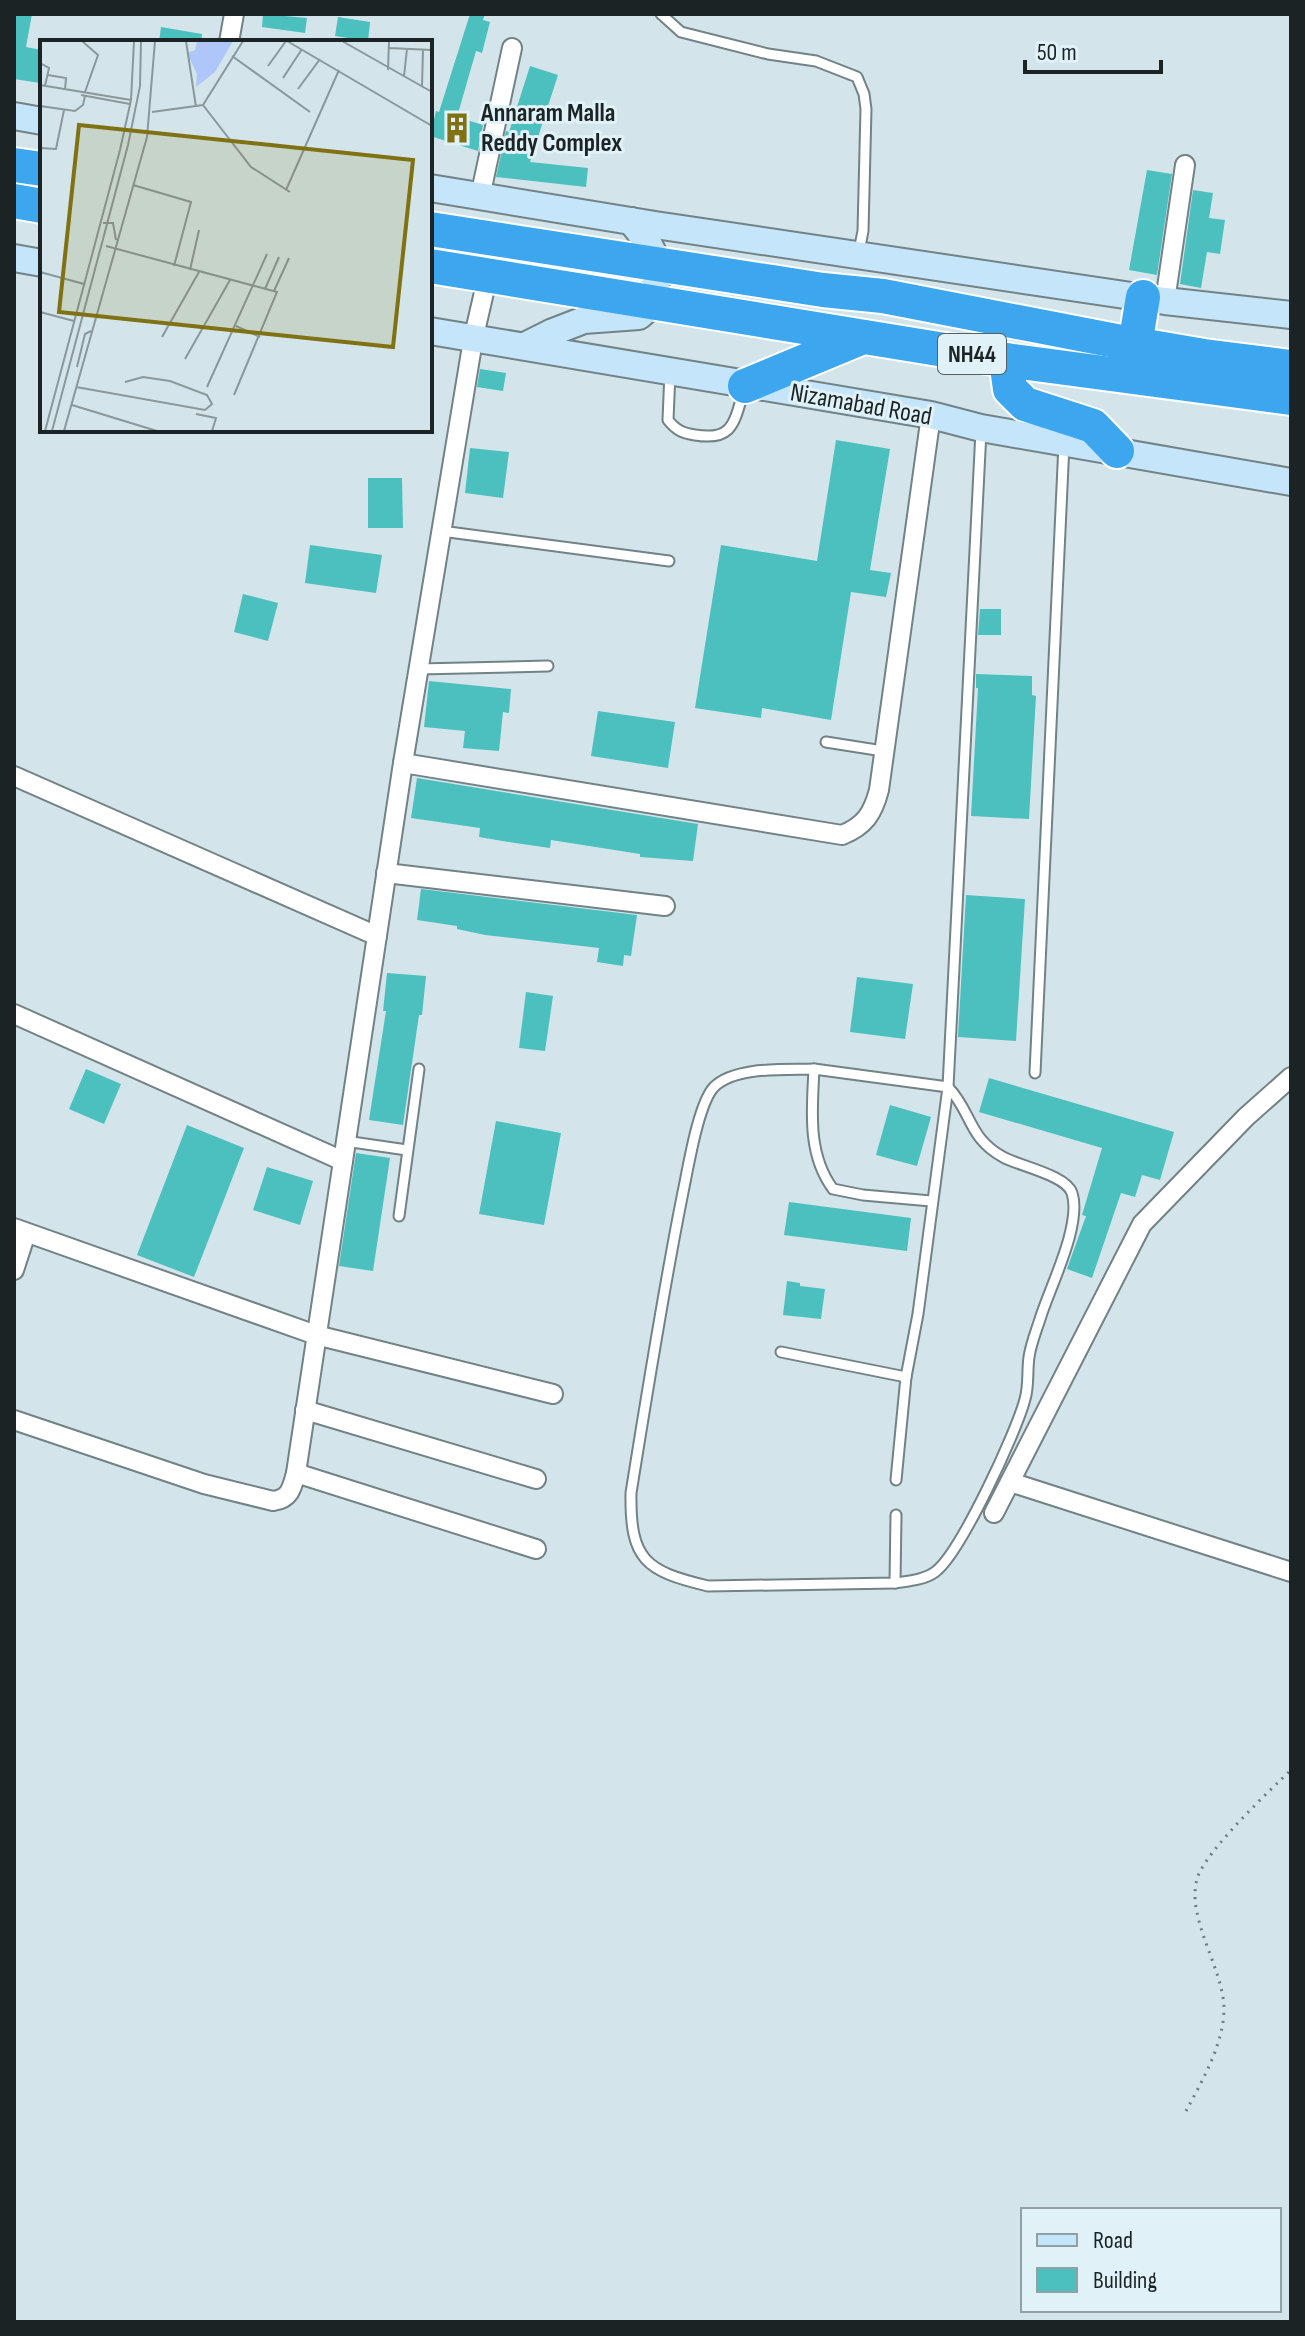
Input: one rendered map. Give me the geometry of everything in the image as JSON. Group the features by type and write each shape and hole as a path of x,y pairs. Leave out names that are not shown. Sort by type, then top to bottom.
{"highway":[{"path":"14,165 40,169"},
{"path":"14,201 40,206"},
{"name":"NH44","path":"432,229 711,274 883,296 1031,327 1291,367"},
{"name":"NH44","path":"432,266 1006,360 1291,398"},
{"path":"703,311 693,291 695,284 711,274"},
{"path":"1135,345 1154,299"},
{"path":"745,386 863,337"},
{"path":"1006,360 1010,389 1025,404 1093,426 1117,451"}],"main road":[{"path":"14,116 40,121"},
{"path":"432,188 1154,299 1291,315"},
{"path":"525,346 584,320 639,316 654,303 658,266 651,246 631,221"},
{"path":"14,258 40,263"},
{"name":"Nizamabad Road","path":"432,331 931,415 981,428 1291,482"}],"street":[{"path":"229,40 234,14"},
{"path":"480,197 512,48"},
{"path":"1154,299 1185,165"},
{"path":"14,1420 204,1484 273,1501 282,1500 291,1492 418,669 473,340 488,275"},
{"path":"403,763 842,835 864,823 874,810 879,790 931,415"},
{"path":"14,776 377,936"},
{"path":"386,873 665,906"},
{"path":"14,1014 343,1161"},
{"path":"994,1513 1142,1224 1246,1117 1291,1077"},
{"path":"14,1270 20,1230 316,1335 553,1394"},
{"path":"305,1410 536,1479"},
{"path":"296,1473 536,1549"},
{"path":"1010,1482 1291,1572"}],"lane":[{"path":"661,14 681,32 768,54 816,61 857,77 866,109 863,231 859,255"},
{"path":"670,370 668,420 681,432 710,438 728,431 736,418 745,386"},
{"path":"896,1480 906,1377 918,1314 948,1087 981,428"},
{"path":"1035,1073 1064,441"},
{"path":"441,531 669,561"},
{"path":"418,669 548,666"},
{"path":"826,742 883,751"},
{"path":"399,1216 419,1069"},
{"path":"814,1069 812,1121 816,1153 821,1173 833,1189 931,1201"},
{"path":"814,1069 948,1087 959,1099 976,1136 985,1145 1004,1158 1059,1180 1068,1187 1073,1194 1070,1237 1048,1292 1030,1354 1025,1399 1001,1463 956,1547 936,1571 918,1579 895,1583 708,1586 647,1564 637,1549 630,1523 631,1493 666,1276 692,1148 713,1088 731,1076 765,1070 814,1069"},
{"path":"345,1141 407,1150"},
{"path":"781,1352 906,1377"},
{"path":"895,1583 896,1515"}],"path":[{"path":"1186,2111 1207,2070 1224,2009 1218,1972 1196,1904 1198,1878 1259,1800 1291,1770"}],"building":[{"path":"14,14 32,14 26,47 40,50 40,83 14,79"},
{"path":"263,14 307,18 305,33 262,27"},
{"path":"470,14 485,14 483,20 490,22 482,53 476,51 457,117 483,125 478,151 432,137 436,111 439,112"},
{"path":"338,17 370,22 368,40 335,36"},
{"path":"161,27 202,34 201,40 159,40"},
{"path":"530,66 558,75 530,162 588,168 586,187 496,177 506,131 509,132"},
{"path":"1147,170 1172,174 1157,275 1129,270"},
{"path":"1193,190 1213,193 1209,218 1225,220 1220,254 1207,252 1201,288 1180,284"},
{"path":"480,369 506,373 503,391 477,387"},
{"path":"836,440 890,449 870,570 891,573 886,597 851,592 831,720 762,708 761,718 695,708 721,545 817,561"},
{"path":"470,448 509,452 503,498 465,493"},
{"path":"368,478 402,478 403,528 368,528"},
{"path":"310,545 382,555 376,593 305,583"},
{"path":"243,594 278,603 268,641 234,632"},
{"path":"980,609 1001,609 1001,635 978,635"},
{"path":"976,674 1032,676 1032,695 1036,696 1029,819 971,816 978,688"},
{"path":"429,681 511,689 509,713 503,712 499,751 463,748 465,731 424,727"},
{"path":"598,711 675,722 668,768 591,756"},
{"path":"417,778 698,824 693,861 640,857 640,854 551,840 550,848 515,843 479,837 480,828 411,818"},
{"path":"421,889 637,915 631,956 624,955 623,966 597,962 599,948 485,935 457,929 457,926 417,920"},
{"path":"966,895 1025,899 1016,1041 958,1037"},
{"path":"387,973 426,976 403,1125 369,1120 386,1011 383,1011"},
{"path":"857,977 913,984 905,1039 850,1032"},
{"path":"526,992 553,996 545,1051 519,1048"},
{"path":"86,1069 121,1084 104,1124 69,1109"},
{"path":"989,1078 1174,1132 1160,1180 1142,1175 1135,1197 1121,1193 1092,1278 1067,1269 1086,1216 1082,1215 1102,1148 979,1112"},
{"path":"890,1105 931,1117 917,1166 876,1155"},
{"path":"496,1121 561,1133 544,1225 479,1214"},
{"path":"187,1125 244,1148 194,1277 137,1255"},
{"path":"356,1153 390,1158 373,1271 339,1266"},
{"path":"267,1167 313,1181 300,1225 253,1210"},
{"path":"789,1202 911,1218 907,1251 784,1235"},
{"path":"787,1281 825,1289 821,1319 783,1315"}],"place":[{"name":"Annaram Malla Reddy Complex","path":"457,128"}]}
